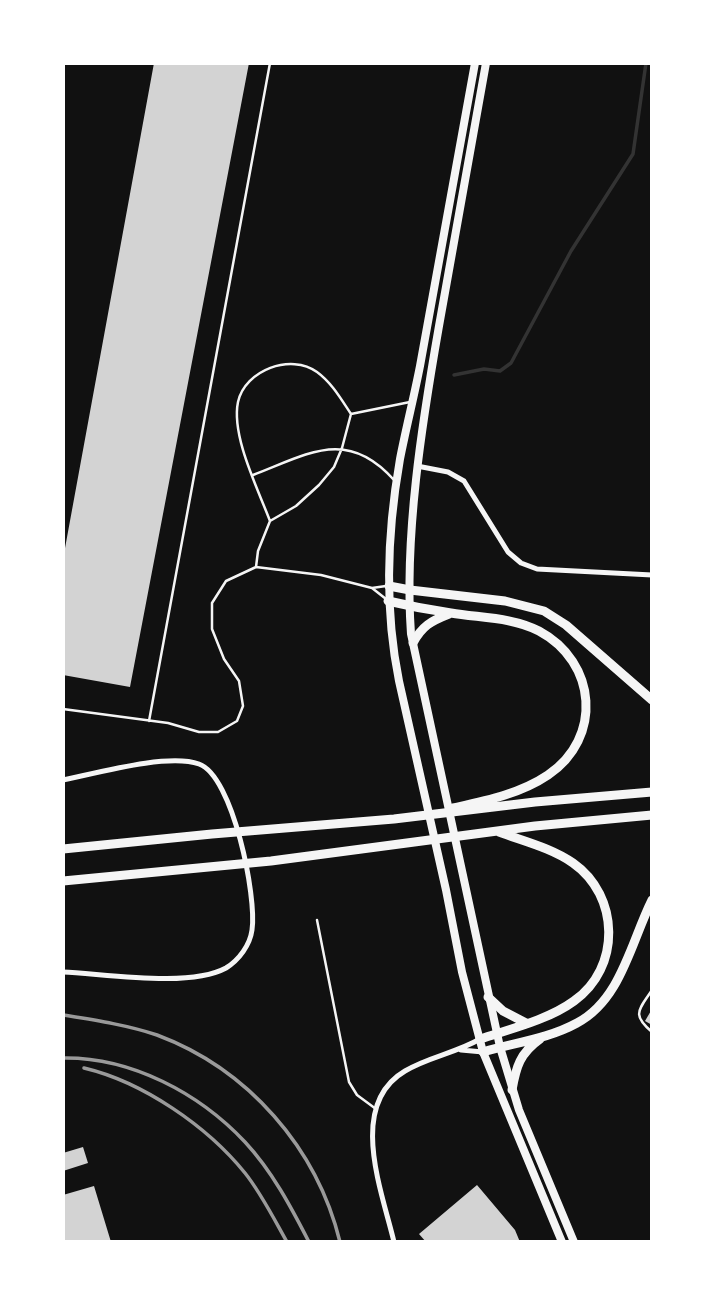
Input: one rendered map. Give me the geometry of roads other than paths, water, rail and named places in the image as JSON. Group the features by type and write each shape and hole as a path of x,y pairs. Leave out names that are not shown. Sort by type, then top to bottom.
{"main road":[{"path":"475,63 396,483 388,565 388,601 392,646 399,681 483,1052 562,1242"},
{"path":"486,63 431,371 417,467 409,606 413,643 496,1034 512,1090 575,1242"},
{"path":"389,586 505,601 544,611 566,625 652,700"},
{"path":"388,601 501,620 537,630 561,645 582,676 585,689 584,721 574,750 564,763 537,782 486,805"},
{"path":"413,643 427,623 451,613"},
{"path":"63,849 394,819 486,805 652,792"},
{"path":"63,882 271,861 497,831 652,815"},
{"path":"480,1039 572,1003 590,986 605,961 608,947 609,921 601,895 582,870 548,850 497,831"},
{"path":"483,1052 547,1035 579,1023 605,999 614,986 652,900"},
{"path":"488,997 503,1011 526,1023"},
{"path":"512,1090 519,1060 530,1046 547,1035"}],"street":[{"path":"417,467 449,472 464,481 508,552 521,563 537,569 652,575"},
{"path":"63,780 169,761 187,761 202,765 214,774 223,788 236,820 253,913 248,944 227,967 209,974 159,978 63,972"},
{"path":"394,1242 372,1135 376,1109 383,1090 405,1071 461,1050 480,1039"},
{"path":"461,1050 483,1052"}],"lane":[{"path":"149,721 270,63"},
{"path":"256,567 258,551 270,521 296,506 334,467 351,414 336,391 317,372 302,364 285,364 263,372 247,383 238,402 238,427 270,521"},
{"path":"351,414 412,401"},
{"path":"253,475 307,454 329,448 342,448 374,461 396,483"},
{"path":"63,709 149,721 199,732 218,732 237,721 243,706 239,681 224,659 212,629 212,603 226,581 256,567 321,575 372,588 389,586"},
{"path":"372,588 388,601"},
{"path":"317,920 349,1082 357,1095 376,1109"},
{"path":"652,990 639,1009 638,1016 639,1021 652,1032"}],"waterway":[{"path":"454,375 484,369 500,371 511,363 571,251 633,154 646,63"}],"railway":[{"path":"63,1015 157,1035 221,1068 274,1116 296,1144 329,1208 340,1242"},
{"path":"63,1058 88,1059 138,1071 162,1081 207,1108 227,1124 264,1165 309,1242"},
{"path":"84,1068 151,1095 212,1139 251,1181 287,1242"}]}
